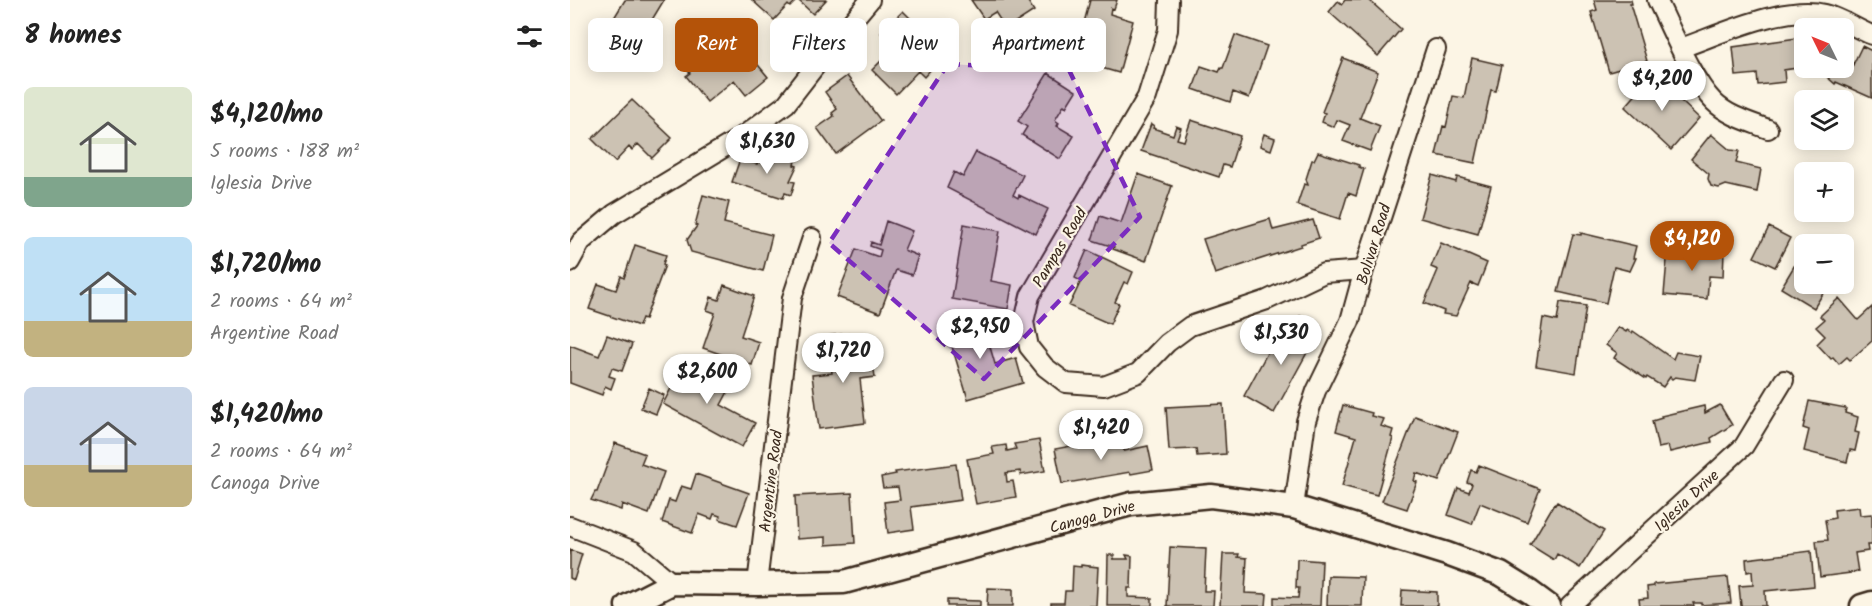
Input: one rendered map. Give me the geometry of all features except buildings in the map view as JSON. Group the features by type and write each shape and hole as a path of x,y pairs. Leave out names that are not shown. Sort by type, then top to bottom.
{"street":[{"path":"570,262 581,242 614,214 740,138 786,104 870,0"},
{"name":"Pampas Road","path":"1169,0 1168,30 1147,98 1030,296 1024,322 1029,347 1045,367 1066,383 1104,386 1138,373 1167,343 1190,326 1268,300 1324,273 1364,270"},
{"path":"1657,0 1701,85 1715,103 1734,116 1768,129"},
{"path":"1681,48 1782,13 1804,11 1827,15 1872,35"},
{"name":"Bolivar Road","path":"1294,507 1306,421 1316,391 1350,321 1364,270 1436,49"},
{"name":"Argentine Road","path":"757,584 792,298 812,238"},
{"name":"Iglesia Drive","path":"1570,606 1744,446 1784,380"},
{"name":"Canoga Drive","path":"627,606 672,583 844,582 1131,504 1211,496 1294,507 1447,554 1501,574 1549,606"},
{"path":"570,526 634,551 672,583"},
{"path":"1862,606 1872,603"}],"highlighted area":[{"path":"948,64 1069,70 1140,217 984,379 829,243"}]}
